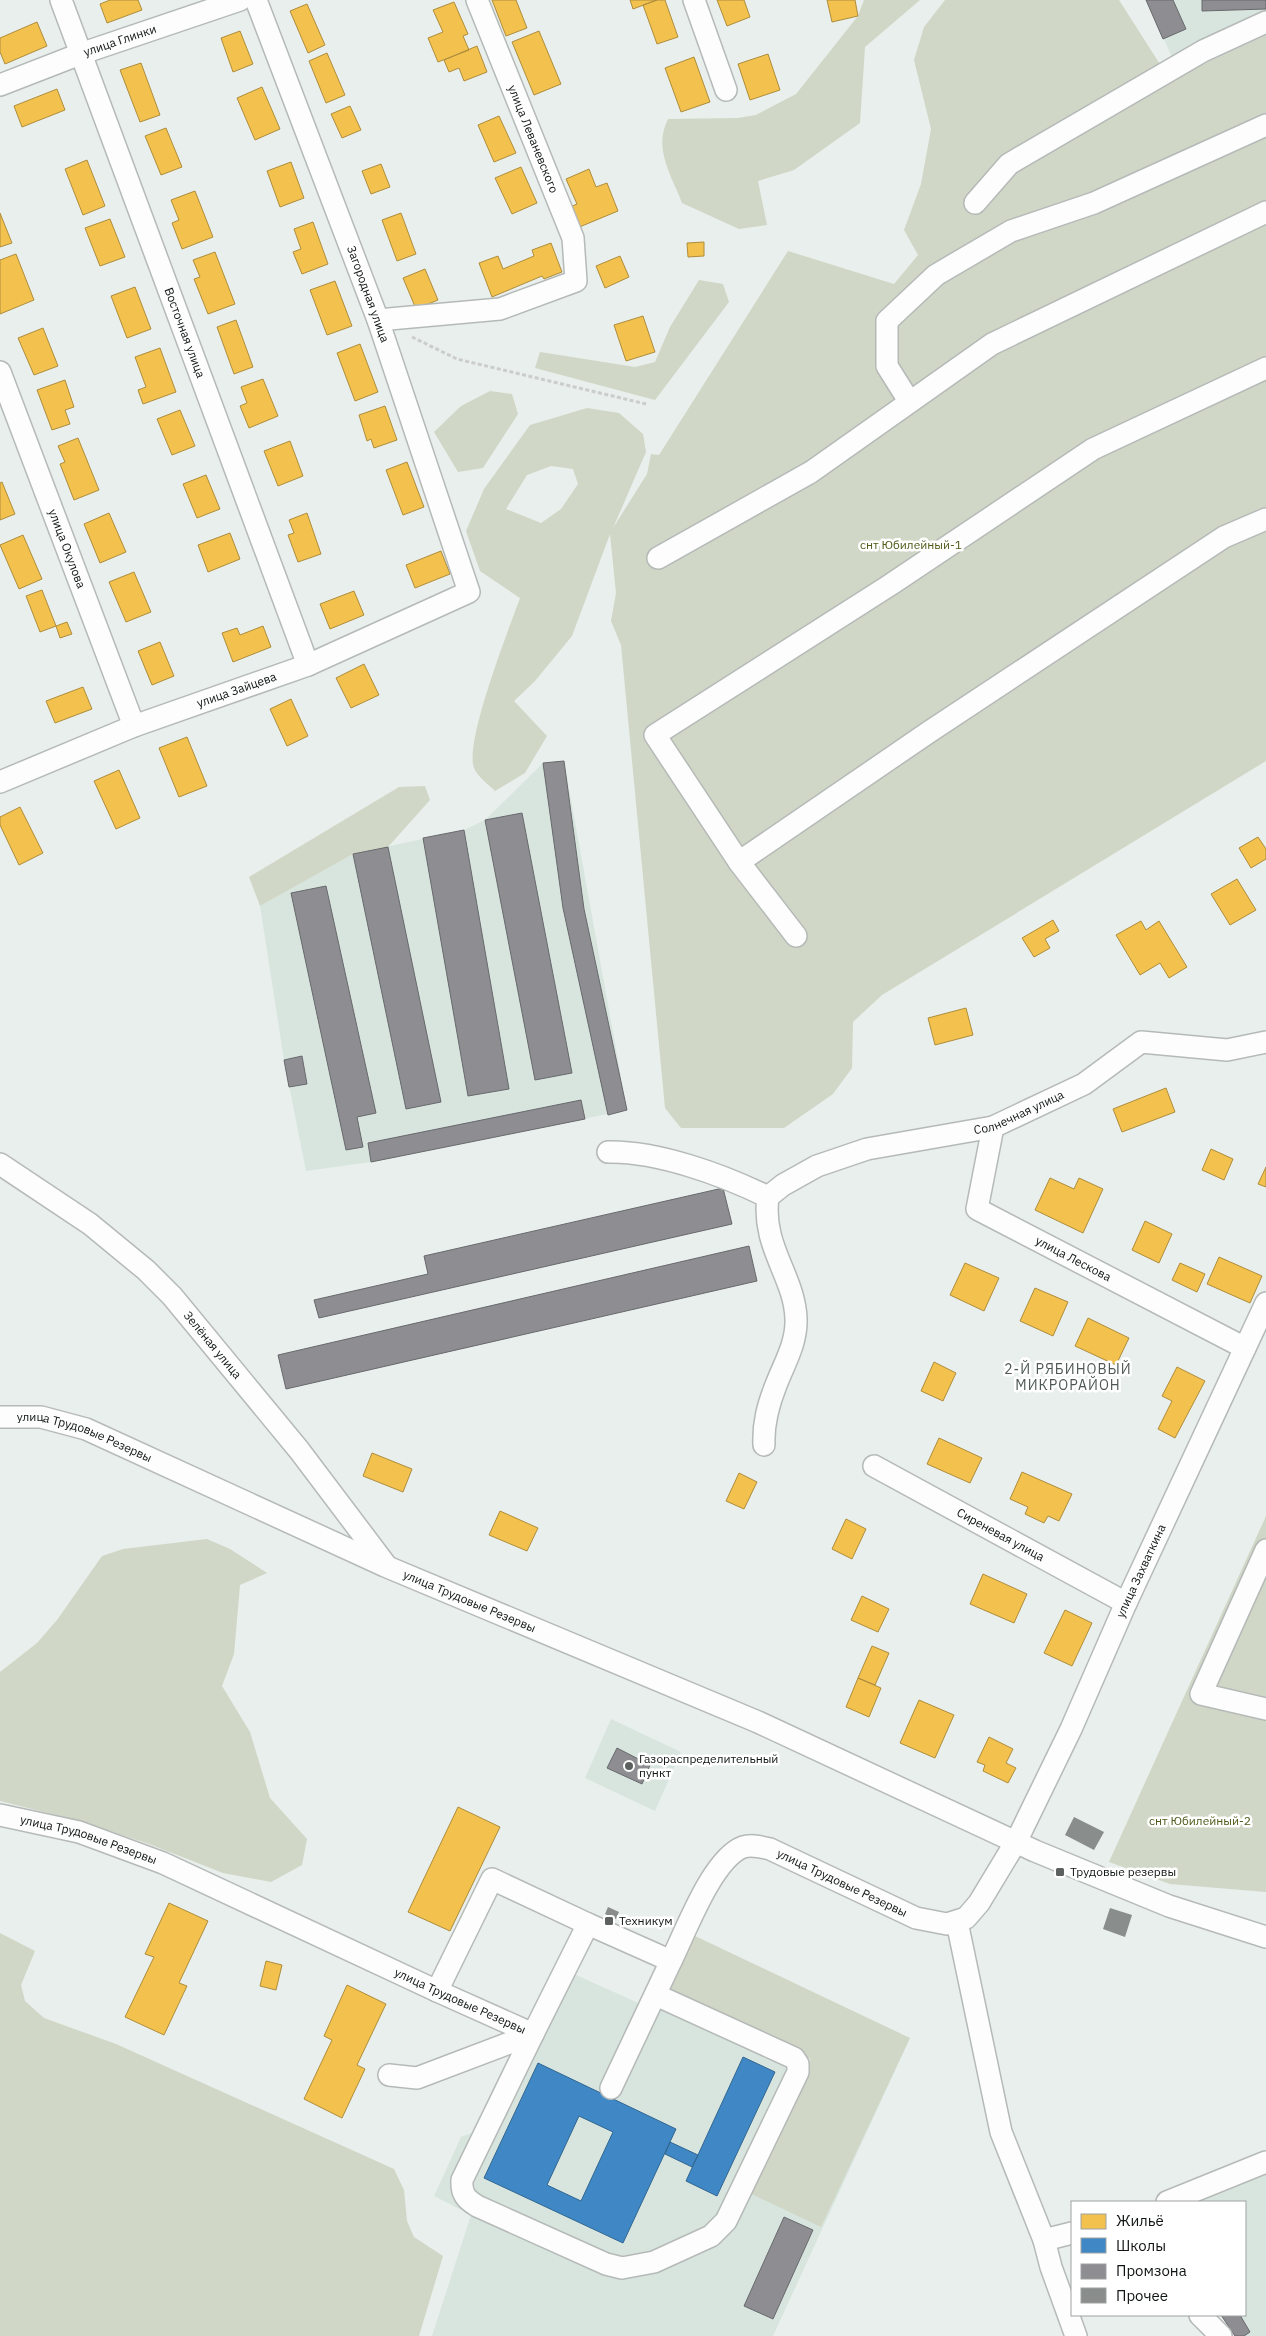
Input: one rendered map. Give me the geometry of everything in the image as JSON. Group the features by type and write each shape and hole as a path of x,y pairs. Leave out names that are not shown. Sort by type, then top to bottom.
{"street":[{"name":"Восточная улица","path":"61,0 308,665"},
{"name":"улица Глинки","path":"0,85 80,54 240,0"},
{"name":"Загородная улица","path":"256,0 378,320 469,592"},
{"name":"улица Леваневского","path":"378,320 500,309 576,281 573,238 477,0"},
{"path":"694,0 726,90"},
{"path":"975,203 1009,164 1203,51 1266,22"},
{"path":"910,401 887,366 886,322 936,275 1011,231 1094,203 1266,125"},
{"path":"658,558 811,472 992,344 1266,212"},
{"path":"796,936 739,862 655,735 890,585 1093,449 1266,368"},
{"name":"улица Окулова","path":"0,372 134,726"},
{"path":"739,862 929,732 1216,542 1266,519"},
{"name":"улица Зайцева","path":"0,782 134,726 308,665 469,592"},
{"name":"Солнечная улица","path":"768,1197 817,1166 867,1149 993,1127 1084,1084 1141,1042 1227,1050 1266,1042"},
{"name":"улица Лескова","path":"993,1127 977,1209 1245,1348"},
{"path":"608,1152 646,1155 720,1176 768,1197 766,1213 770,1236 791,1296 796,1319 791,1350 768,1406 764,1445"},
{"name":"Зелёная улица","path":"0,1164 90,1224 146,1270 172,1296 299,1450 385,1566"},
{"name":"улица Захваткина","path":"1017,1840 1071,1729 1126,1604 1266,1303"},
{"name":"улица Трудовые Резервы","path":"0,1417 40,1417 86,1430 385,1566 758,1722 1017,1840 1035,1851 1168,1906 1266,1937"},
{"name":"Сиреневая улица","path":"874,1466 1126,1604"},
{"path":"1266,1550 1201,1694 1266,1709"},
{"name":"улица Трудовые Резервы","path":"0,1815 79,1832 163,1863 533,2034 588,1924"},
{"path":"1017,1840 979,1903 966,1918 957,1922 1001,2132 1044,2240 1051,2267 1076,2336"},
{"name":"улица Трудовые Резервы","path":"611,2088 671,1961 716,1872 729,1856 745,1846 770,1849 916,1918 937,1923 957,1922"},
{"path":"437,1991 492,1879 671,1961"},
{"path":"533,2034 462,2180 461,2190 465,2197 477,2206 606,2264 622,2268 646,2264 711,2236 720,2230 798,2072 798,2064 794,2058 656,1995"},
{"path":"389,2075 417,2078 533,2034"},
{"path":"1169,2201 1266,2162"},
{"path":"1044,2240 1071,2233"},
{"path":"1201,2316 1221,2336"}],"path":[{"path":"378,320 457,359 646,404"}],"shaded area":[{"path":"1146,0 1266,0 1266,12 1173,59"},
{"path":"564,761 627,1110 371,1162 306,1171 284,1060 260,906 353,854 464,830 485,820 543,763"},
{"name":"Газораспределительный пункт","path":"611,1719 681,1752 655,1811 585,1778"},
{"path":"574,1974 656,2011 667,1990 910,2038 773,2336 432,2336 471,2215 434,2196 461,2137 474,2132"},
{"path":"1266,2175 1266,2336 1235,2336 1222,2316 1246,2316 1246,2201 1202,2201"}],"green space":[{"path":"864,0 920,0 865,47 860,123 794,170 758,181 767,225 739,229 682,203 669,172 663,151 662,141 668,119 738,118 756,115 796,94 858,16"},
{"name":"снт Юбилейный-1","path":"945,0 1119,0 1170,80 1266,35 1266,761 882,995 853,1022 852,1068 833,1094 784,1128 681,1128 665,1108 621,645 611,621 616,593 610,534 572,636 535,681 514,701 547,736 525,773 495,791 480,777 474,768 475,735 489,685 520,598 480,571 466,531 484,489 530,425 587,408 619,413 643,434 646,452 613,528 647,474 651,454 659,455 788,251 894,284 918,255 904,230 921,184 931,129 914,60 924,27","holes":["551,466 573,469 578,484 561,509 541,523 506,509 527,475"]},
{"path":"699,280 723,284 729,302 655,400 535,368 540,352 635,367 655,362 670,327"},
{"path":"490,391 512,394 518,414 483,468 458,472 434,432 461,406"},
{"path":"425,786 430,800 388,847 353,854 260,906 249,877 399,787"},
{"name":"снт Юбилейный-2","path":"1266,1516 1266,1892 1170,1884 1109,1862"},
{"path":"207,1539 230,1549 267,1573 240,1585 234,1654 222,1686 250,1732 270,1798 307,1839 302,1865 271,1882 223,1873 149,1844 80,1821 0,1801 0,1672 37,1643 57,1620 102,1556 123,1549"},
{"path":"0,1933 35,1951 21,1985 25,2001 44,2018 116,2044 394,2169 404,2190 407,2221 414,2237 443,2256 419,2336 0,2336"},
{"path":"693,1935 910,2038 821,2227 747,2192 811,2059 667,1990"}],"building: Жильё":[{"path":"110,0 138,0 142,10 107,23 100,4"},
{"path":"492,0 516,0 527,28 506,36"},
{"path":"630,0 657,0 633,9"},
{"path":"657,0 665,0 678,37 657,44 643,5"},
{"path":"717,0 744,0 750,17 727,26"},
{"path":"827,0 855,0 858,16 832,22"},
{"path":"454,2 468,34 463,36 469,50 438,62 428,38 443,32 433,10"},
{"path":"307,4 325,45 308,53 290,11"},
{"path":"37,22 47,46 5,64 0,52 0,38"},
{"path":"240,31 253,64 233,72 221,38"},
{"path":"539,31 561,84 534,95 512,42"},
{"path":"477,46 487,72 464,81 459,68 449,72 444,60"},
{"path":"327,53 345,95 326,103 309,61"},
{"path":"768,54 780,90 750,100 738,64"},
{"path":"694,57 710,102 681,112 665,68"},
{"path":"141,63 160,115 140,122 120,70"},
{"path":"262,87 280,129 255,140 237,98"},
{"path":"57,89 65,110 22,127 14,106"},
{"path":"350,106 361,130 342,138 331,114"},
{"path":"499,116 516,153 494,162 478,125"},
{"path":"166,128 182,167 161,175 145,136"},
{"path":"87,160 105,206 83,215 65,169"},
{"path":"291,162 304,198 280,207 267,171"},
{"path":"381,164 390,187 371,194 362,171"},
{"path":"521,167 537,203 512,214 495,178"},
{"path":"589,169 596,187 607,183 618,211 577,228 568,208 577,204 566,179"},
{"path":"195,191 213,237 182,249 172,223 179,220 171,200"},
{"path":"0,213 12,243 0,247"},
{"path":"401,213 416,254 397,261 382,220"},
{"path":"110,219 125,257 100,266 85,228"},
{"path":"313,222 328,264 302,274 293,252 301,249 294,229"},
{"path":"704,242 704,256 688,257 687,243"},
{"path":"551,243 562,272 544,279 542,276 492,297 479,263 498,256 503,269 534,256 532,250"},
{"path":"215,252 235,304 208,314 194,279 200,277 193,260"},
{"path":"16,254 34,300 0,314 0,260"},
{"path":"620,256 629,277 605,288 596,266"},
{"path":"425,269 438,300 416,309 403,278"},
{"path":"335,281 352,326 327,335 310,290"},
{"path":"135,287 151,329 127,338 111,296"},
{"path":"643,316 655,352 626,361 614,325"},
{"path":"236,320 253,367 234,374 217,327"},
{"path":"43,328 58,366 34,375 18,338"},
{"path":"360,344 378,392 355,401 337,353"},
{"path":"160,348 176,392 143,404 138,390 146,387 135,357"},
{"path":"263,379 278,416 249,428 240,406 247,403 241,387"},
{"path":"65,380 74,407 65,410 70,424 52,430 37,390"},
{"path":"385,406 397,440 374,448 371,439 367,441 359,415"},
{"path":"180,410 195,446 172,455 157,419"},
{"path":"78,438 99,490 74,500 60,464 65,462 58,446"},
{"path":"290,441 303,476 278,486 264,451"},
{"path":"407,462 424,507 403,515 386,470"},
{"path":"206,475 220,509 197,518 183,484"},
{"path":"2,482 15,514 0,520 0,483"},
{"path":"109,513 126,552 100,563 84,524"},
{"path":"307,513 321,554 298,562 288,535 294,533 289,520"},
{"path":"230,533 240,559 208,572 198,545"},
{"path":"23,535 42,579 19,589 0,545"},
{"path":"441,551 450,574 415,588 406,565"},
{"path":"134,572 151,612 126,622 109,582"},
{"path":"42,590 56,626 40,632 26,596"},
{"path":"354,591 364,615 330,629 320,604"},
{"path":"67,622 72,634 60,638 56,626"},
{"path":"263,626 271,647 233,662 222,633 237,628 240,635"},
{"path":"160,642 174,676 152,685 138,651"},
{"path":"364,664 379,695 351,708 336,678"},
{"path":"83,687 92,709 55,723 46,701"},
{"path":"291,699 308,736 287,746 270,709"},
{"path":"187,737 207,786 179,797 159,748"},
{"path":"119,770 140,818 116,829 94,781"},
{"path":"20,807 43,853 19,865 0,825 0,817"},
{"path":"1258,837 1266,849 1266,859 1251,868 1239,848"},
{"path":"1237,879 1256,910 1230,925 1211,894"},
{"path":"1053,920 1059,931 1045,939 1050,948 1034,957 1022,938"},
{"path":"1141,921 1146,930 1159,921 1187,967 1169,978 1160,963 1140,975 1116,935"},
{"path":"966,1008 973,1035 935,1045 928,1018"},
{"path":"1166,1088 1175,1112 1122,1132 1113,1109"},
{"path":"1211,1149 1233,1159 1224,1180 1202,1170"},
{"path":"1266,1167 1266,1187 1258,1184"},
{"path":"1050,1178 1074,1189 1079,1178 1103,1189 1083,1233 1035,1210"},
{"path":"1145,1221 1172,1234 1159,1263 1132,1250"},
{"path":"1219,1257 1262,1276 1250,1303 1207,1284"},
{"path":"965,1263 999,1278 984,1311 950,1295"},
{"path":"1180,1263 1205,1274 1197,1292 1172,1280"},
{"path":"1035,1288 1068,1302 1053,1336 1020,1321"},
{"path":"1088,1318 1129,1338 1116,1365 1075,1346"},
{"path":"934,1362 956,1373 943,1401 921,1391"},
{"path":"1177,1367 1205,1381 1175,1438 1158,1429 1172,1401 1162,1396"},
{"path":"939,1438 982,1458 970,1483 927,1464"},
{"path":"372,1453 412,1469 403,1492 363,1476"},
{"path":"1022,1472 1072,1494 1059,1521 1048,1516 1044,1523 1025,1514 1028,1507 1010,1499"},
{"path":"739,1473 757,1482 744,1509 726,1501"},
{"path":"500,1511 538,1528 527,1551 489,1535"},
{"path":"846,1519 866,1529 852,1559 832,1549"},
{"path":"983,1574 1027,1594 1014,1623 970,1604"},
{"path":"862,1596 889,1609 878,1632 851,1620"},
{"path":"1065,1610 1092,1623 1072,1666 1044,1653"},
{"path":"872,1646 889,1653 875,1685 858,1678"},
{"path":"858,1678 881,1688 869,1717 846,1707"},
{"path":"919,1700 954,1715 935,1758 900,1743"},
{"path":"989,1737 1013,1749 1006,1763 1016,1768 1008,1783 983,1771 985,1765 977,1762"},
{"path":"458,1807 500,1827 450,1931 408,1912"},
{"path":"169,1903 208,1921 179,1983 187,1986 164,2035 125,2017 154,1957 145,1954"},
{"path":"266,1961 282,1965 276,1990 260,1986"},
{"path":"347,1985 386,2004 357,2065 365,2069 342,2118 304,2099 332,2040 324,2036"}],"building: Школы":[{"path":"743,2057 775,2072 717,2196 686,2181"},
{"path":"538,2063 676,2129 623,2243 484,2178","holes":["579,2116 613,2132 581,2201 547,2185"]},
{"path":"670,2142 698,2155 692,2167 665,2154"}],"building: Промзона":[{"path":"1146,0 1173,0 1186,29 1163,39"},
{"path":"1202,0 1266,0 1266,9 1202,11"},
{"path":"564,761 584,909 627,1110 608,1115 563,908 543,763"},
{"path":"522,813 572,1073 535,1080 485,820"},
{"path":"464,830 509,1089 468,1096 423,838"},
{"path":"388,847 441,1102 406,1109 353,854"},
{"path":"326,886 376,1113 357,1117 363,1147 346,1150 291,893"},
{"path":"302,1056 307,1084 289,1087 284,1060"},
{"path":"581,1100 585,1119 371,1162 368,1143"},
{"path":"723,1188 732,1224 319,1318 314,1300 428,1274 424,1256"},
{"path":"749,1246 757,1281 286,1389 278,1355"},
{"name":"Газораспределительный пункт","path":"617,1748 650,1765 642,1784 607,1768"},
{"path":"784,2217 813,2230 773,2319 744,2306"},
{"path":"1222,2316 1241,2316 1250,2332 1244,2336 1235,2336"}],"building: Прочее":[{"path":"1074,1817 1104,1832 1094,1850 1065,1835"},
{"path":"608,1907 619,1912 616,1919 605,1914"},
{"path":"1110,1908 1132,1915 1125,1937 1103,1929"}],"place":[{"name":"Газораспределительный пункт","path":"629,1766"},
{"name":"Трудовые резервы","path":"1060,1872"},
{"name":"Техникум","path":"609,1921"}],"district":[{"name":"2-Й РЯБИНОВЫЙ МИКРОРАЙОН","path":"1068,1378"}]}
